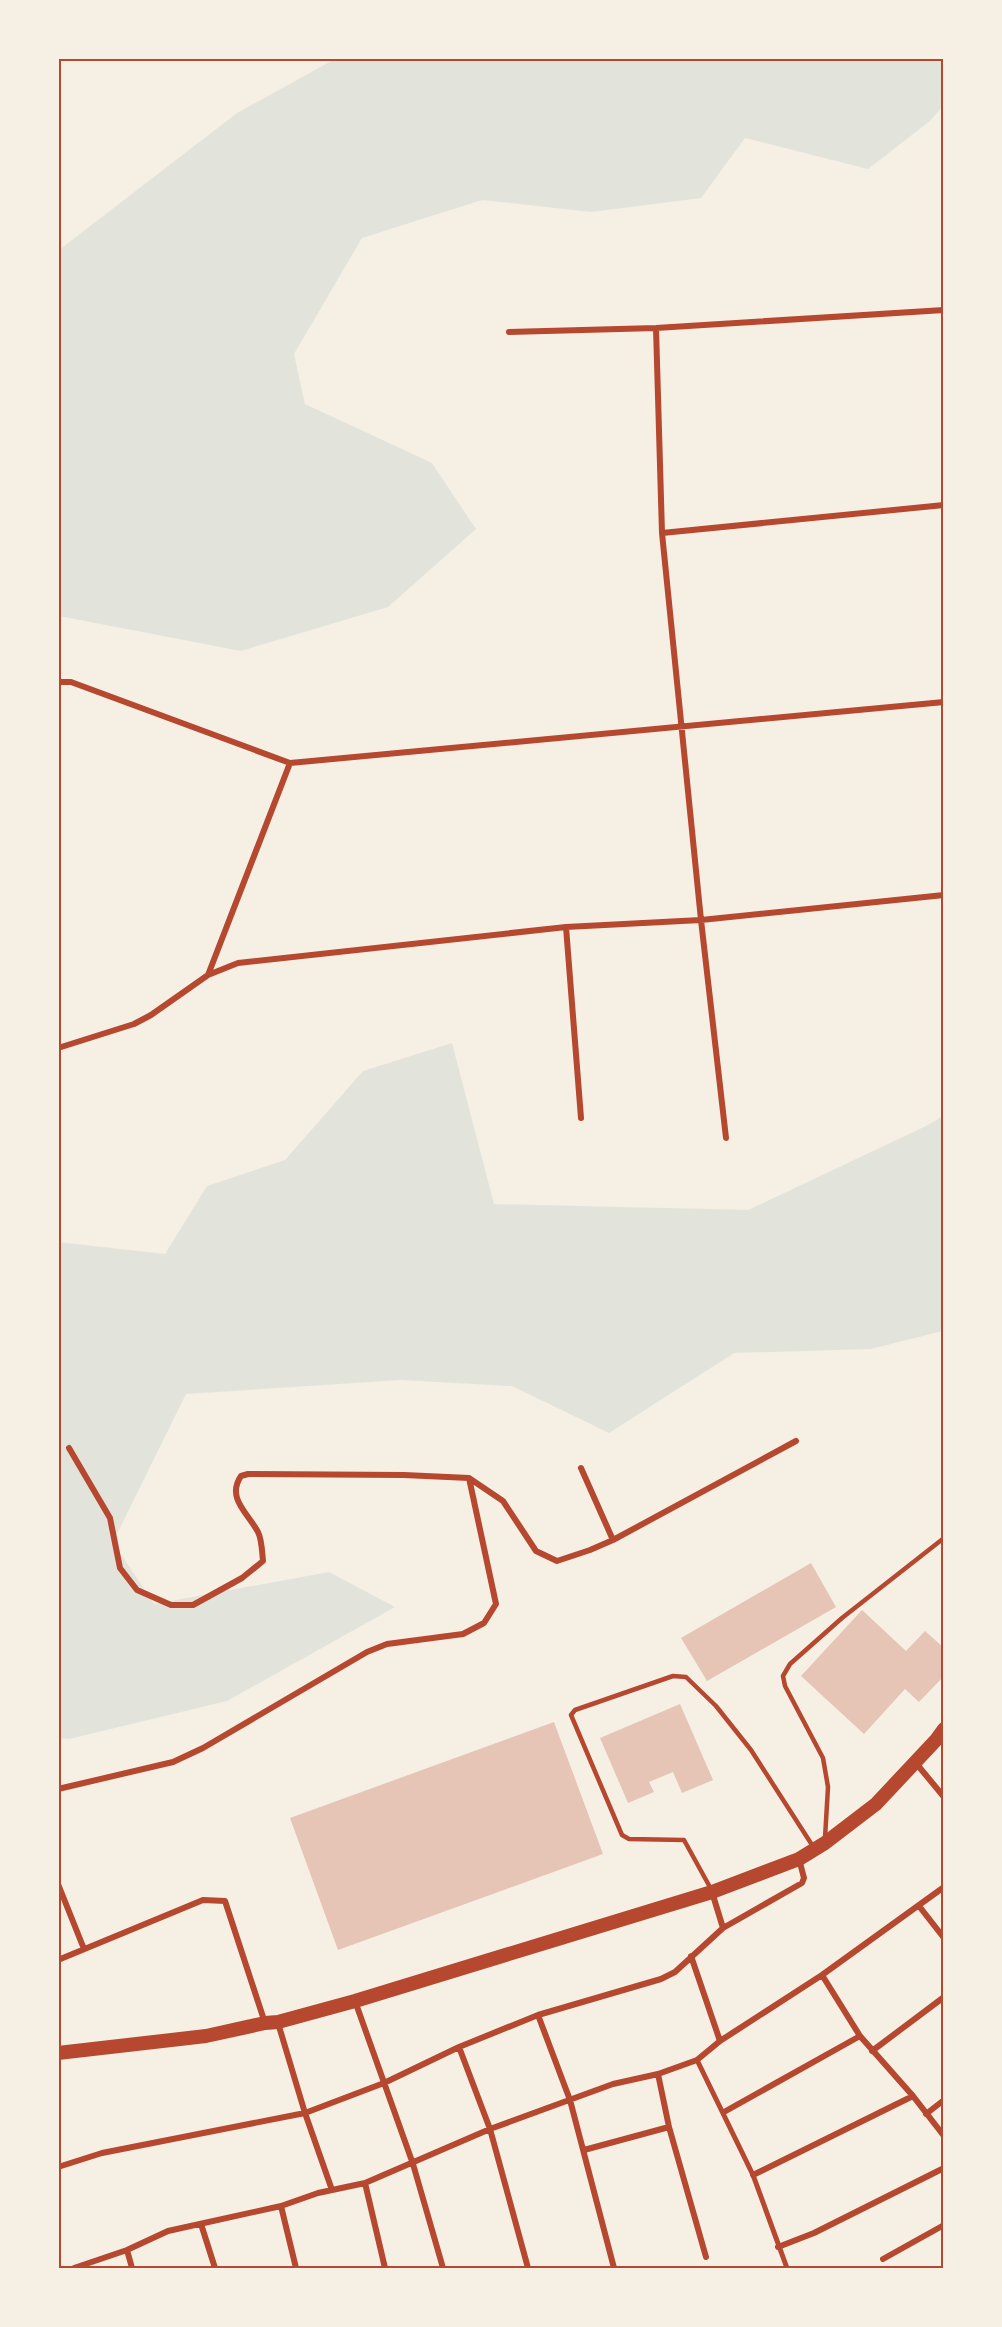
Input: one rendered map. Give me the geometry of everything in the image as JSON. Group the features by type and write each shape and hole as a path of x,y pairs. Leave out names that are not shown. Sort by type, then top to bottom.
{"main road":[{"path":"58,2053 206,2036 271,2022 355,2001 712,1892 799,1859 820,1846 876,1803 944,1729"}],"street":[{"path":"509,332 656,328 942,310 944,302"},
{"path":"656,328 662,533 701,920 726,1138"},
{"path":"662,533 944,505"},
{"path":"58,682 71,682 290,763 944,702"},
{"path":"208,975 290,763"},
{"path":"58,1048 134,1024 151,1015 208,975 238,963 566,927 701,920 944,895"},
{"path":"566,927 581,1118"},
{"path":"69,1448 110,1518 120,1568 137,1590 171,1605 193,1605 242,1578 263,1561 258,1533 243,1514 235,1495 236,1483 241,1476 248,1474 380,1474 469,1478 503,1501 536,1551 556,1561 613,1540 796,1441"},
{"path":"581,1468 613,1540"},
{"path":"58,1789 173,1761 203,1748 367,1652 387,1644 463,1634 484,1623 496,1604 469,1478"},
{"path":"915,1762 944,1797"},
{"path":"58,2166 102,2153 305,2112 384,2083 538,2015 661,1979 675,1972 723,1928 802,1883 804,1878 799,1859"},
{"path":"58,1884 84,1949"},
{"path":"74,2268 127,2250 168,2231 281,2206 332,2190 365,2183 490,2129 614,2084 658,2074 697,2060 720,2041 822,1975 944,1887"},
{"path":"712,1892 723,1928"},
{"path":"58,1960 202,1900 225,1901 332,2190"},
{"path":"919,1906 944,1938"},
{"path":"691,1956 720,2041"},
{"path":"822,1975 860,2036 913,2096 944,2136"},
{"path":"872,2051 944,1997"},
{"path":"355,2001 413,2164 443,2268"},
{"path":"538,2015 570,2100 614,2268"},
{"path":"724,2112 860,2036"},
{"path":"459,2048 490,2129 528,2268"},
{"path":"697,2060 753,2175 787,2268"},
{"path":"658,2074 669,2127 706,2257"},
{"path":"753,2175 913,2096"},
{"path":"926,2114 944,2100"},
{"path":"584,2150 669,2127"},
{"path":"778,2247 814,2233 944,2168"},
{"path":"365,2183 385,2268"},
{"path":"281,2206 296,2268"},
{"path":"201,2224 215,2268"},
{"path":"883,2259 944,2225"},
{"path":"127,2250 132,2268"}],"lane":[{"path":"820,1846 828,1787 823,1758 785,1686 783,1676 789,1664 842,1618 944,1538"},
{"path":"712,1892 684,1840 629,1839 622,1835 571,1715 575,1710 673,1676 686,1677 716,1706 752,1750 820,1846"}],"shaded area":[{"path":"335,59 943,59 943,106 930,121 868,169 745,138 701,198 591,212 482,200 362,238 294,354 305,404 432,463 476,529 388,607 241,651 59,616 59,250 237,113"},
{"path":"452,1043 494,1204 748,1210 943,1116 943,1331 871,1349 734,1353 609,1433 512,1386 401,1380 186,1394 113,1542 154,1604 329,1572 395,1607 227,1701 69,1739 58,1738 58,1242 165,1254 207,1186 285,1160 363,1071"}],"building":[{"path":"811,1563 836,1607 707,1681 681,1638"},
{"path":"862,1610 906,1651 925,1631 944,1648 944,1676 919,1702 905,1689 864,1734 801,1676"},
{"path":"680,1704 713,1780 682,1793 673,1772 649,1782 654,1792 628,1803 600,1738"},
{"path":"554,1722 603,1854 338,1950 290,1818"}]}
